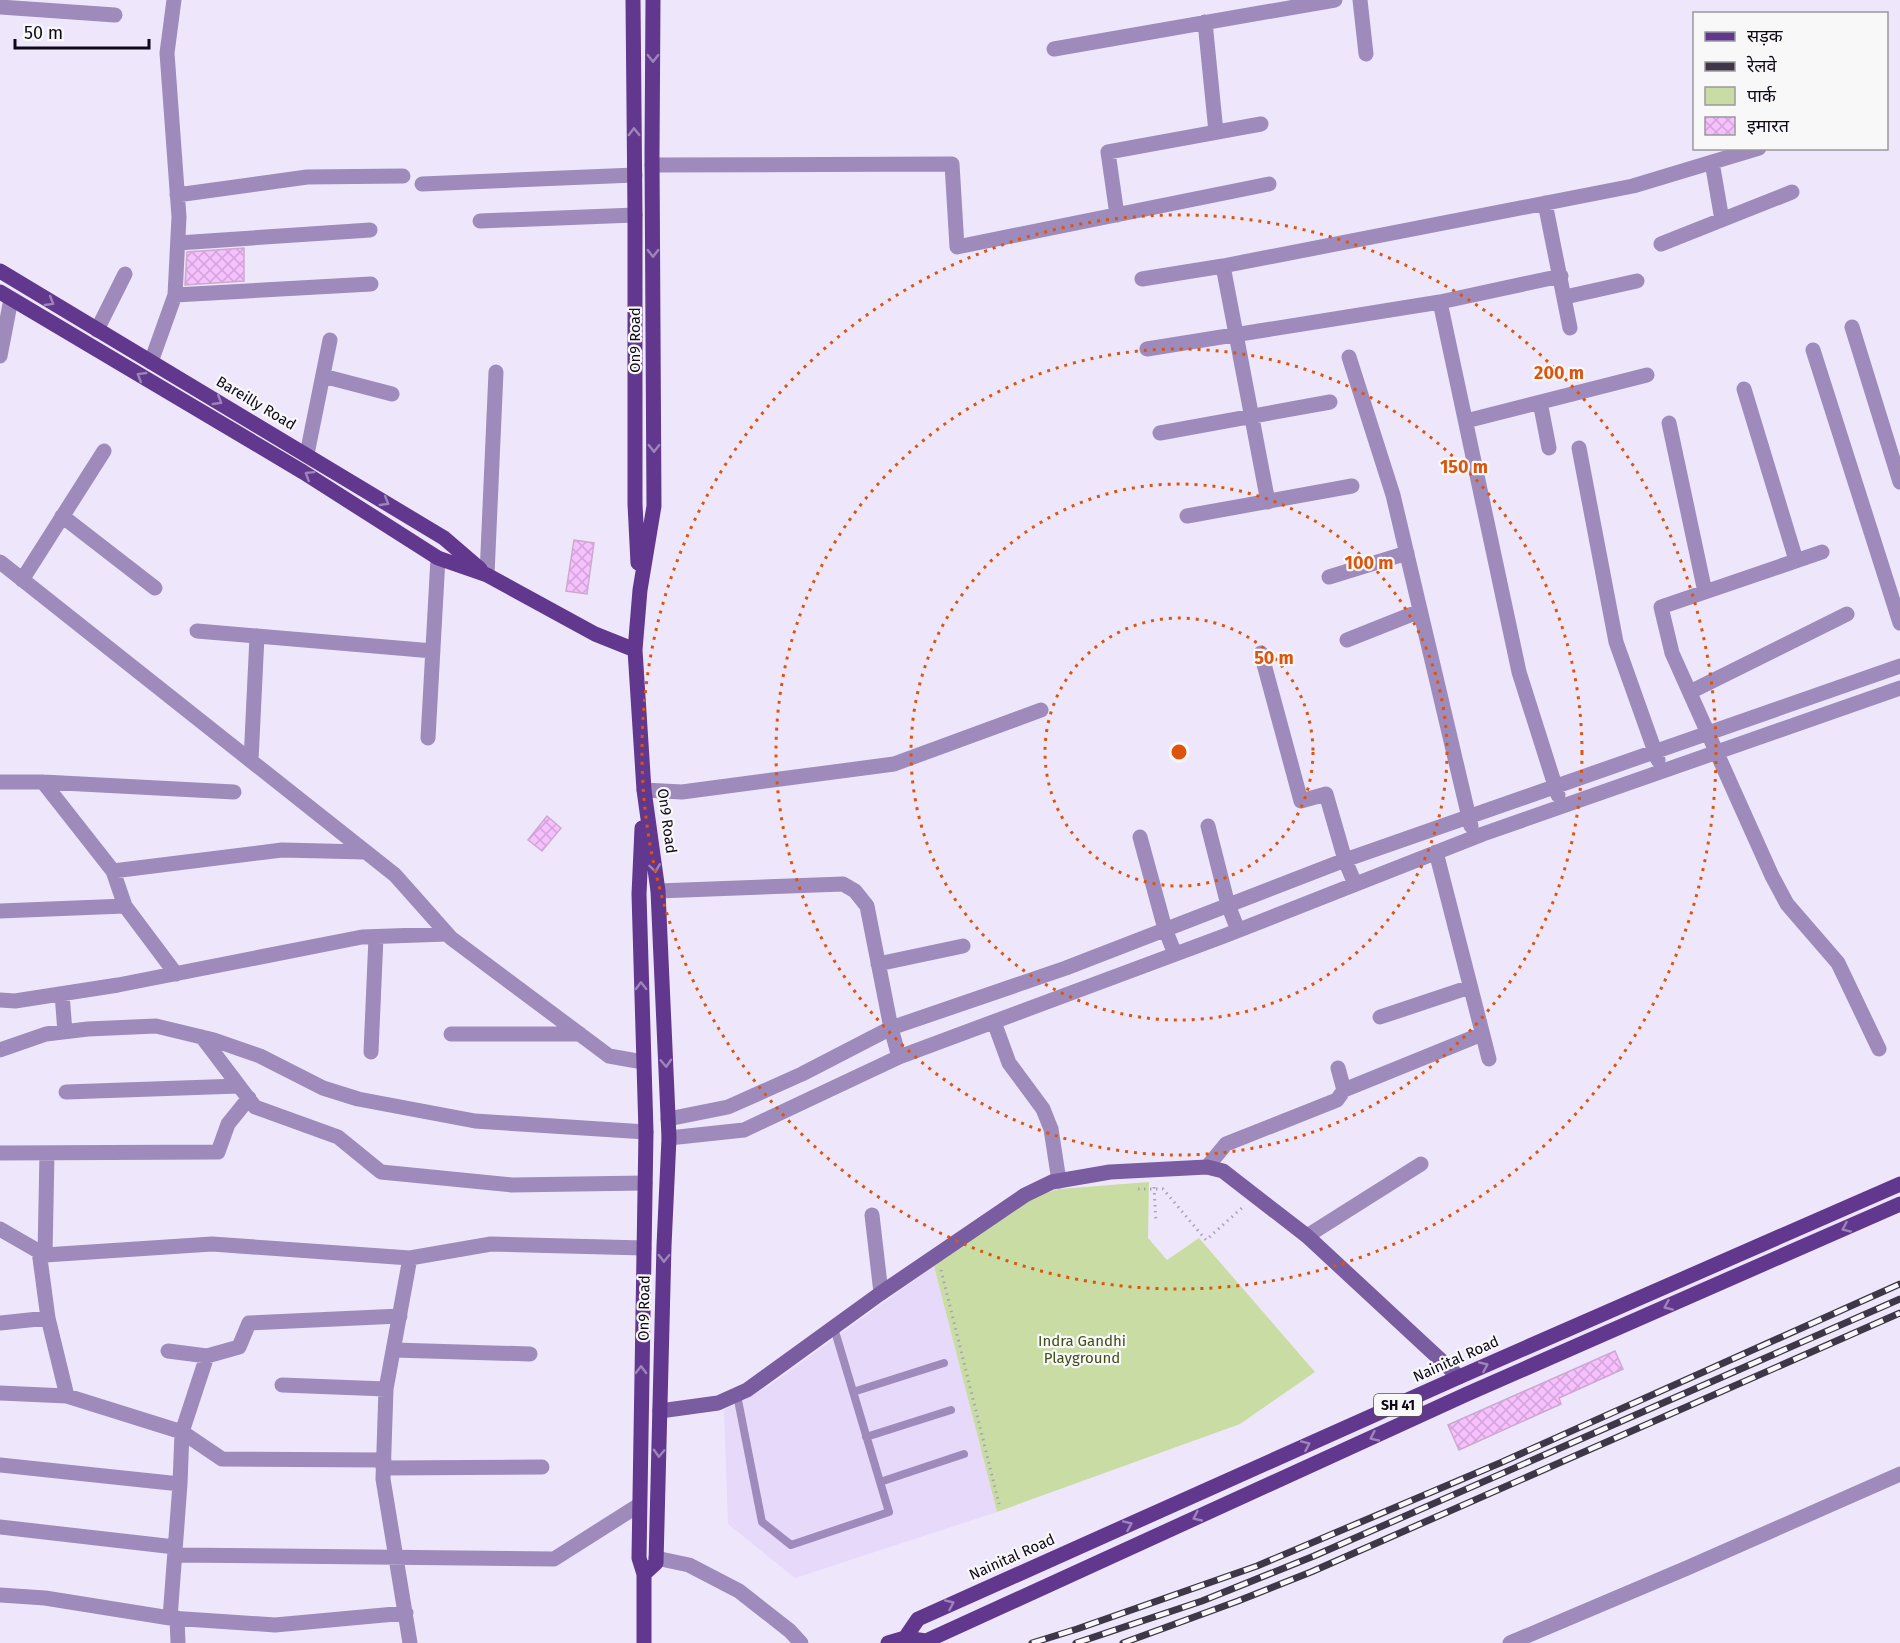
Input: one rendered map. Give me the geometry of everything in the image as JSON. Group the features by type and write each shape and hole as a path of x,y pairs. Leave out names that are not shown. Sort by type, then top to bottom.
{"main road":[{"path":"633,0 635,504 640,590"},
{"name":"On9 Road","path":"653,0 654,506 640,590 635,650 644,790 658,891 669,1138 656,1558"},
{"name":"Bareilly Road","path":"0,271 444,538 487,575"},
{"name":"Bareilly Road","path":"6,296 303,472 438,558 487,575 595,634 635,650"},
{"path":"644,790 639,894 646,1132 639,1505 639,1558 645,1574 644,1643"},
{"name":"Nainital Road","path":"905,1638 918,1619 1459,1377 1900,1184"},
{"path":"888,1643 905,1638 926,1641 1456,1399 1900,1204"},
{"path":"645,1574 656,1563 656,1558"}],"street":[{"path":"151,362 175,295 179,217 167,53 174,0"},
{"path":"1054,49 1335,0"},
{"path":"1360,0 1365,54"},
{"path":"0,7 115,15"},
{"path":"1205,22 1216,132"},
{"path":"1117,215 1108,152 1261,124"},
{"path":"1142,279 1223,266 1633,186 1752,150"},
{"path":"1712,162 1722,220"},
{"path":"652,165 952,164 957,247 1269,184"},
{"path":"422,184 635,175"},
{"path":"177,195 307,177 403,176"},
{"path":"1661,244 1792,192"},
{"path":"1545,203 1570,328"},
{"path":"480,221 635,215"},
{"path":"178,243 370,230"},
{"path":"1223,266 1268,502"},
{"path":"97,330 125,274"},
{"path":"1147,349 1440,302 1561,276"},
{"path":"1564,297 1637,281"},
{"path":"175,295 371,284"},
{"path":"0,356 6,296"},
{"path":"1440,302 1519,672 1563,806"},
{"path":"1852,327 1900,482"},
{"path":"307,454 330,340"},
{"path":"1813,350 1900,623"},
{"path":"1349,357 1393,495 1474,837"},
{"path":"487,575 496,372"},
{"path":"1466,421 1647,375"},
{"path":"323,376 392,394"},
{"path":"1744,389 1796,560"},
{"path":"1160,433 1330,402"},
{"path":"1540,402 1549,448"},
{"path":"1669,423 1705,592"},
{"path":"1579,448 1616,642 1662,771"},
{"path":"22,580 104,451"},
{"path":"1186,516 1352,486"},
{"path":"62,516 155,588"},
{"path":"1822,552 1661,607 1672,652 1777,885 1787,904 1838,963 1879,1049"},
{"path":"1329,577 1407,553"},
{"path":"428,738 438,558"},
{"path":"0,562 395,875 447,934 609,1056 643,1062"},
{"path":"1347,640 1420,611"},
{"path":"1690,692 1847,614"},
{"path":"196,631 433,651"},
{"path":"251,761 257,636"},
{"path":"1261,653 1301,801 1326,794 1345,860 1355,884"},
{"path":"668,1119 728,1107 802,1074 891,1028 1065,968 1345,860 1900,666"},
{"path":"669,1138 744,1130 899,1057 1238,930 1474,837 1900,688"},
{"path":"644,790 682,792 894,765 1041,710"},
{"path":"0,782 43,782 234,792"},
{"path":"43,782 113,871 125,906 176,974"},
{"path":"1208,826 1228,905 1238,930"},
{"path":"1140,837 1165,929 1175,954"},
{"path":"113,871 282,850 364,852"},
{"path":"1436,852 1489,1059"},
{"path":"658,891 843,884 855,891 867,906 891,1028 899,1057"},
{"path":"0,911 125,906"},
{"path":"0,1000 15,1001 62,994 362,937 447,934"},
{"path":"371,1052 376,937"},
{"path":"878,964 963,946"},
{"path":"1380,1017 1470,987"},
{"path":"62,994 65,1032"},
{"path":"994,1022 1010,1063 1043,1109 1051,1129 1059,1181"},
{"path":"0,1050 46,1035 65,1032 156,1026 202,1037 260,1056 323,1088 358,1099 475,1121 646,1132"},
{"path":"451,1034 580,1034"},
{"path":"1207,1167 1226,1144 1337,1100 1344,1090 1482,1034"},
{"path":"202,1037 255,1107 338,1137 381,1172 512,1185 645,1183"},
{"path":"1338,1068 1344,1090"},
{"path":"66,1092 244,1092"},
{"path":"0,1153 218,1152 228,1124 244,1092"},
{"path":"47,1153 42,1253 48,1318 67,1396"},
{"path":"1307,1236 1421,1164"},
{"path":"660,1411 718,1403 747,1390 881,1293 1025,1195 1052,1182 1110,1172 1207,1167 1223,1172 1307,1236 1459,1377"},
{"path":"872,1215 881,1293"},
{"path":"0,1229 42,1253 212,1244 410,1258 491,1244 644,1248"},
{"path":"410,1258 387,1389 383,1479 410,1643"},
{"path":"168,1352 207,1356 239,1347 249,1323 400,1316"},
{"path":"0,1323 48,1318"},
{"path":"394,1350 530,1354"},
{"path":"178,1643 173,1618 182,1432 207,1356"},
{"path":"282,1385 387,1389"},
{"path":"0,1393 67,1396 182,1432 222,1459 542,1467"},
{"path":"0,1466 180,1484"},
{"path":"1510,1643 1900,1474"},
{"path":"0,1527 175,1551 554,1559 639,1505"},
{"path":"656,1558 689,1565 739,1591 801,1643"},
{"path":"0,1595 45,1598 173,1618 275,1625 406,1613"}],"lane":[{"path":"737,1395 762,1522 791,1545 889,1512 834,1328"},
{"path":"853,1392 944,1363"},
{"path":"866,1437 951,1410"},
{"path":"880,1482 964,1454"}],"path":[{"path":"1153,1170 1156,1222"},
{"path":"1132,1189 1163,1189 1206,1240 1256,1196"},
{"path":"941,1268 999,1504"}],"shaded area":[{"path":"934,1266 997,1512 795,1578 728,1524 724,1410 769,1386"}],"green space":[{"name":"Indra Gandhi Playground","path":"1149,1182 1148,1238 1167,1260 1199,1238 1315,1372 1240,1424 997,1512 934,1266 1023,1200 1059,1189"}],"building":[{"path":"244,248 244,281 185,285 187,252"},
{"path":"574,540 594,543 587,594 566,591"},
{"path":"547,816 561,828 542,851 528,840"},
{"path":"1615,1351 1623,1369 1559,1398 1561,1404 1459,1450 1448,1425"}],"railway":[{"path":"1032,1643 1257,1566 1500,1463 1900,1284"},
{"path":"1076,1643 1202,1601 1314,1556 1900,1299"},
{"path":"1123,1643 1311,1572 1900,1313"}]}
